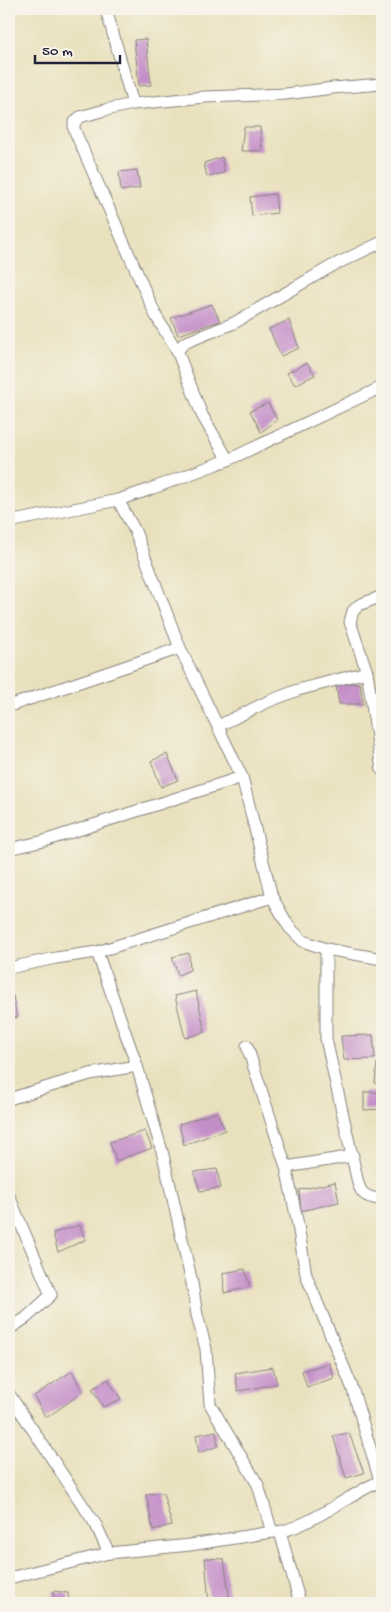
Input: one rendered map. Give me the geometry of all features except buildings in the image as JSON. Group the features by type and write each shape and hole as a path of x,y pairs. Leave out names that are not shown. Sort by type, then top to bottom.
{"street":[{"path":"106,9 133,104"},
{"path":"228,460 202,415 178,353 156,316 74,129 74,123 80,117 133,104 205,97 286,94 382,84"},
{"path":"178,353 179,348 184,342 234,323 332,266 382,242"},
{"path":"9,522 118,500 228,460 382,387"},
{"path":"118,500 135,531 180,648 242,777 272,897 289,927 303,941 326,949 382,958"},
{"path":"382,596 359,605 350,617 367,672 382,770"},
{"path":"9,706 180,648"},
{"path":"218,726 267,702 298,690 367,672"},
{"path":"9,849 44,841 242,777"},
{"path":"9,968 97,952 272,897"},
{"path":"326,949 326,1039 360,1191 366,1196 382,1200"},
{"path":"97,952 137,1066 163,1155 206,1349 210,1404 258,1485 300,1603"},
{"path":"9,1578 109,1553 276,1532 314,1518 381,1480 352,1387 306,1275 286,1167 247,1046"},
{"path":"9,1099 90,1074 137,1066"},
{"path":"286,1167 353,1156"},
{"path":"9,1196 51,1295 50,1298 26,1318 9,1329"},
{"path":"9,1394 96,1525 109,1553"}]}
